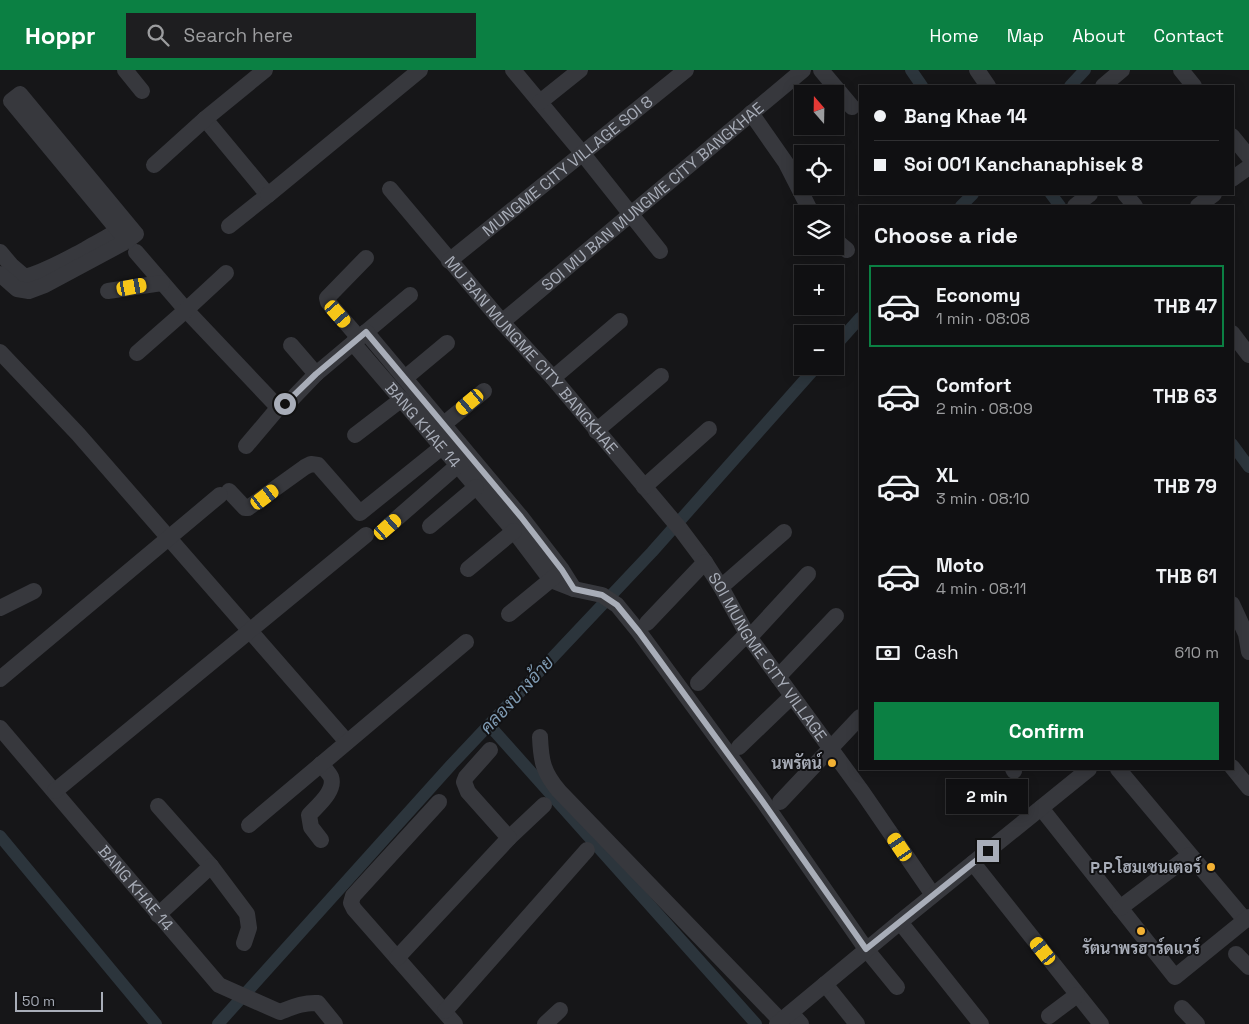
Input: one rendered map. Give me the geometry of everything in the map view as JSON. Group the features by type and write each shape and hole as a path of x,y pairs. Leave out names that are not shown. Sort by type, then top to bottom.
{"street":[{"path":"125,70 142,91"},
{"path":"154,165 205,119 265,70"},
{"path":"229,226 420,70"},
{"path":"513,70 584,154 660,251"},
{"path":"540,102 580,70"},
{"name":"SOI MU BAN MUNGME CITY BANGKHAE","path":"502,322 803,70"},
{"path":"821,70 852,107"},
{"path":"977,70 987,85"},
{"path":"1104,85 1122,70"},
{"path":"1181,70 1193,85"},
{"name":"MUNGME CITY VILLAGE SOI 8","path":"449,261 584,154 678,72"},
{"path":"751,113 786,163 807,205"},
{"path":"205,119 268,195"},
{"path":"1234,138 1249,157"},
{"path":"55,146 162,283 279,407"},
{"path":"1234,177 1249,166"},
{"name":"MU BAN MUNGME CITY BANGKHAE","path":"390,189 449,261 553,378 676,524"},
{"path":"1075,205 1089,195"},
{"path":"1126,195 1134,205"},
{"path":"1199,205 1213,195"},
{"path":"0,252 25,277 127,237"},
{"path":"0,274 16,289 29,290 45,285 127,237"},
{"path":"359,338 328,302 327,298 366,258"},
{"path":"137,353 226,273"},
{"path":"108,291 162,283"},
{"path":"246,446 279,407 290,401 316,374 410,295"},
{"path":"553,378 620,321"},
{"path":"1234,336 1249,355"},
{"name":"BANG KHAE 14","path":"359,338 405,378 444,424 476,487 515,525"},
{"name":"BANG KHAE 14","path":"359,338 402,398 442,447 463,460 557,575 574,589 602,595 617,605 639,632 763,802 866,949"},
{"path":"405,378 447,343"},
{"path":"291,345 316,374"},
{"path":"0,352 78,434 347,742"},
{"path":"596,431 661,376"},
{"path":"444,424 484,391"},
{"path":"355,435 402,398"},
{"path":"644,487 709,429"},
{"path":"0,679 225,493 245,508 248,508 312,464 318,465 360,513 442,447"},
{"path":"388,527 463,460"},
{"path":"430,526 476,487"},
{"name":"SOI MUNGME CITY VILLAGE","path":"676,524 705,562 748,636 863,793 933,895"},
{"path":"468,569 515,525"},
{"path":"721,587 784,532"},
{"path":"55,791 366,535"},
{"path":"647,623 705,562"},
{"path":"698,683 748,636 808,574"},
{"path":"510,614 557,575"},
{"path":"0,608 34,590"},
{"path":"1234,608 1246,634 1249,652 1243,650 1234,652"},
{"path":"778,677 836,616"},
{"path":"249,826 466,642"},
{"path":"739,747 791,697"},
{"path":"780,802 859,719"},
{"name":"BANG KHAE 14","path":"0,728 219,985 280,1012 309,1002 318,1003 335,1024"},
{"path":"540,737 541,759 547,776 559,791 787,1020 866,949 1088,770"},
{"path":"490,750 466,776 464,782 468,792 509,838"},
{"path":"321,764 330,776 332,784 329,791 309,815 311,827 321,840"},
{"path":"1234,769 1249,788"},
{"path":"1041,808 1175,977 1247,918 1190,855 1119,770"},
{"path":"439,802 353,896 351,903 354,909 450,1018 588,850"},
{"path":"397,958 509,838 544,805"},
{"path":"158,806 211,866 248,914 249,928 244,943"},
{"path":"1120,908 1190,855"},
{"path":"973,863 1101,1024"},
{"path":"158,915 211,866"},
{"path":"900,922 981,1024"},
{"path":"866,949 897,987"},
{"path":"1236,954 1249,967"},
{"path":"825,984 857,1024"},
{"path":"1049,1016 1077,995"},
{"path":"1182,1008 1197,1024"},
{"path":"544,1024 560,1010"}],"waterway":[{"path":"911,70 921,85"},
{"name":"คลองบางอ้าย","path":"1071,85 1085,70"},
{"name":"คลองบางอ้าย","path":"962,205 972,195"},
{"path":"1052,195 1059,205"},
{"name":"คลองบางอ้าย","path":"844,336 859,319"},
{"name":"คลองบางอ้าย","path":"218,1024 452,764 652,552 809,375"},
{"path":"1234,447 1249,467"},
{"path":"489,725 756,1024"},
{"path":"0,836 156,1024"}],"place":[{"name":"นพรัตน์","path":"832,763"},
{"name":"P.P.โฮมเซนเตอร์","path":"1211,867"},
{"name":"รัตนาพรฮาร์ดแวร์","path":"1141,931"}],"route":[{"path":"285,404 316,374 366,332 521,517 562,570 574,589 602,595 617,605 639,632 763,802 866,949 988,851"}]}
